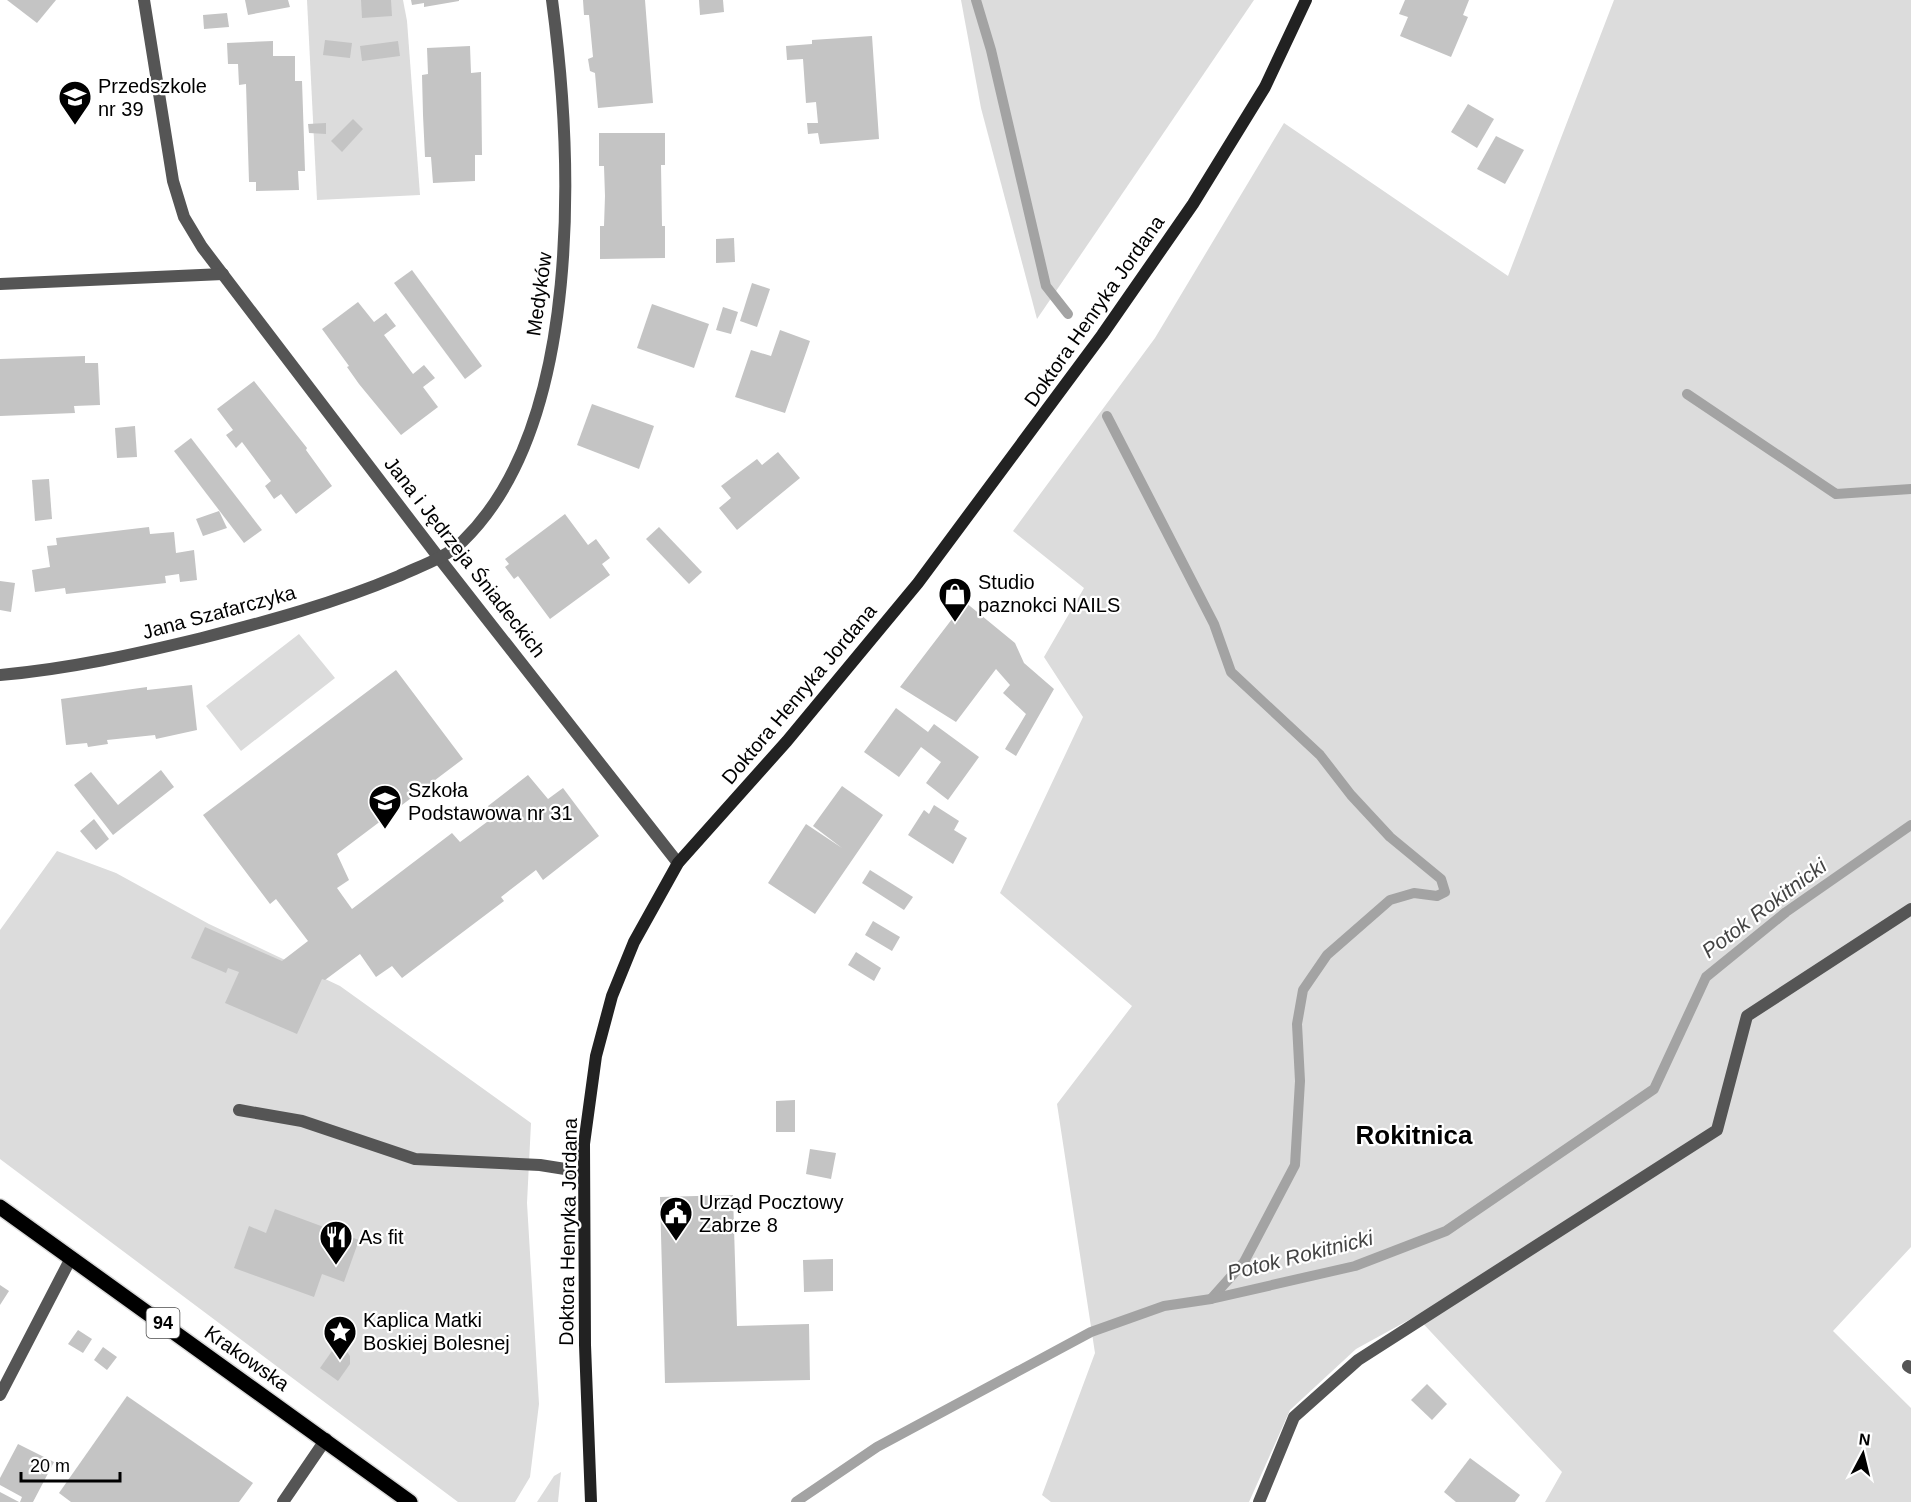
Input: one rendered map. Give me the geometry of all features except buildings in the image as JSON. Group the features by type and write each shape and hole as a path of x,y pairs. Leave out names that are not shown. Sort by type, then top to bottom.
{"main road":[{"name":"Krakowska","path":"0,1207 326,1439 410,1502"}],"street":[{"name":"Jana i Jędrzeja Śniadeckich","path":"144,0 173,181 184,217 223,274 439,558 678,863"},
{"name":"Medyków","path":"439,558 462,543 486,516 506,486 525,447 552,346 565,242 566,201 552,0"},
{"name":"Doktora Henryka Jordana","path":"591,1502 585,1357 584,1144 596,1056 612,996 634,942 678,863 787,741 918,584 1030,436 1192,204 1265,87 1306,0"},
{"path":"0,284 223,274"},
{"name":"Jana Szafarczyka","path":"0,675 39,671 136,654 289,616 366,590 439,558"},
{"path":"1259,1502 1294,1417 1358,1360 1717,1130 1747,1016 1911,909"},
{"path":"239,1110 302,1121 415,1159 540,1165 584,1172"},
{"path":"2,1387 70,1258"},
{"path":"283,1502 326,1439"}],"shaded area":[{"path":"307,0 403,0 407,21 420,195 317,200"},
{"path":"961,0 1254,0 1037,319 981,108"},
{"path":"1614,0 1911,0 1911,1247 1833,1331 1911,1408 1911,1502 1545,1502 1562,1472 1416,1316 1356,1349 1290,1410 1249,1502 1051,1502 1042,1495 1095,1353 1057,1104 1132,1006 1000,893 1083,717 1044,657 1084,588 1013,531 1155,338 1284,123 1508,276"},
{"path":"299,634 335,678 241,751 206,706"},
{"path":"57,851 116,873 209,924 340,986 531,1123 527,1203 539,1404 530,1477 515,1502 458,1502 0,1159 0,930"},
{"path":"561,1472 558,1502 537,1502 554,1476"}],"waterway":[{"path":"976,0 991,50 1046,286 1068,314"},
{"path":"1687,394 1836,494 1911,489"},
{"path":"1107,416 1214,624 1231,672 1320,755 1351,795 1390,837 1441,879 1445,892 1437,896 1414,893 1390,900 1327,955 1303,990 1297,1024 1300,1081 1295,1165 1244,1262 1211,1299"},
{"name":"Potok Rokitnicki","path":"796,1502 877,1447 1091,1332 1164,1306 1211,1299 1355,1266 1446,1231 1654,1089 1706,977 1786,912 1911,825"}],"place":[{"name":"Przedszkole nr 39","path":"75,126"},
{"name":"Studio paznokci NAILS","path":"955,623"},
{"name":"Szkoła Podstawowa nr 31","path":"385,830"},
{"name":"Urząd Pocztowy Zabrze 8","path":"676,1242"},
{"name":"As fit","path":"336,1266"},
{"name":"Kaplica Matki Boskiej Bolesnej","path":"340,1361"}],"district":[{"name":"Rokitnica","path":"1414,1135"}]}
